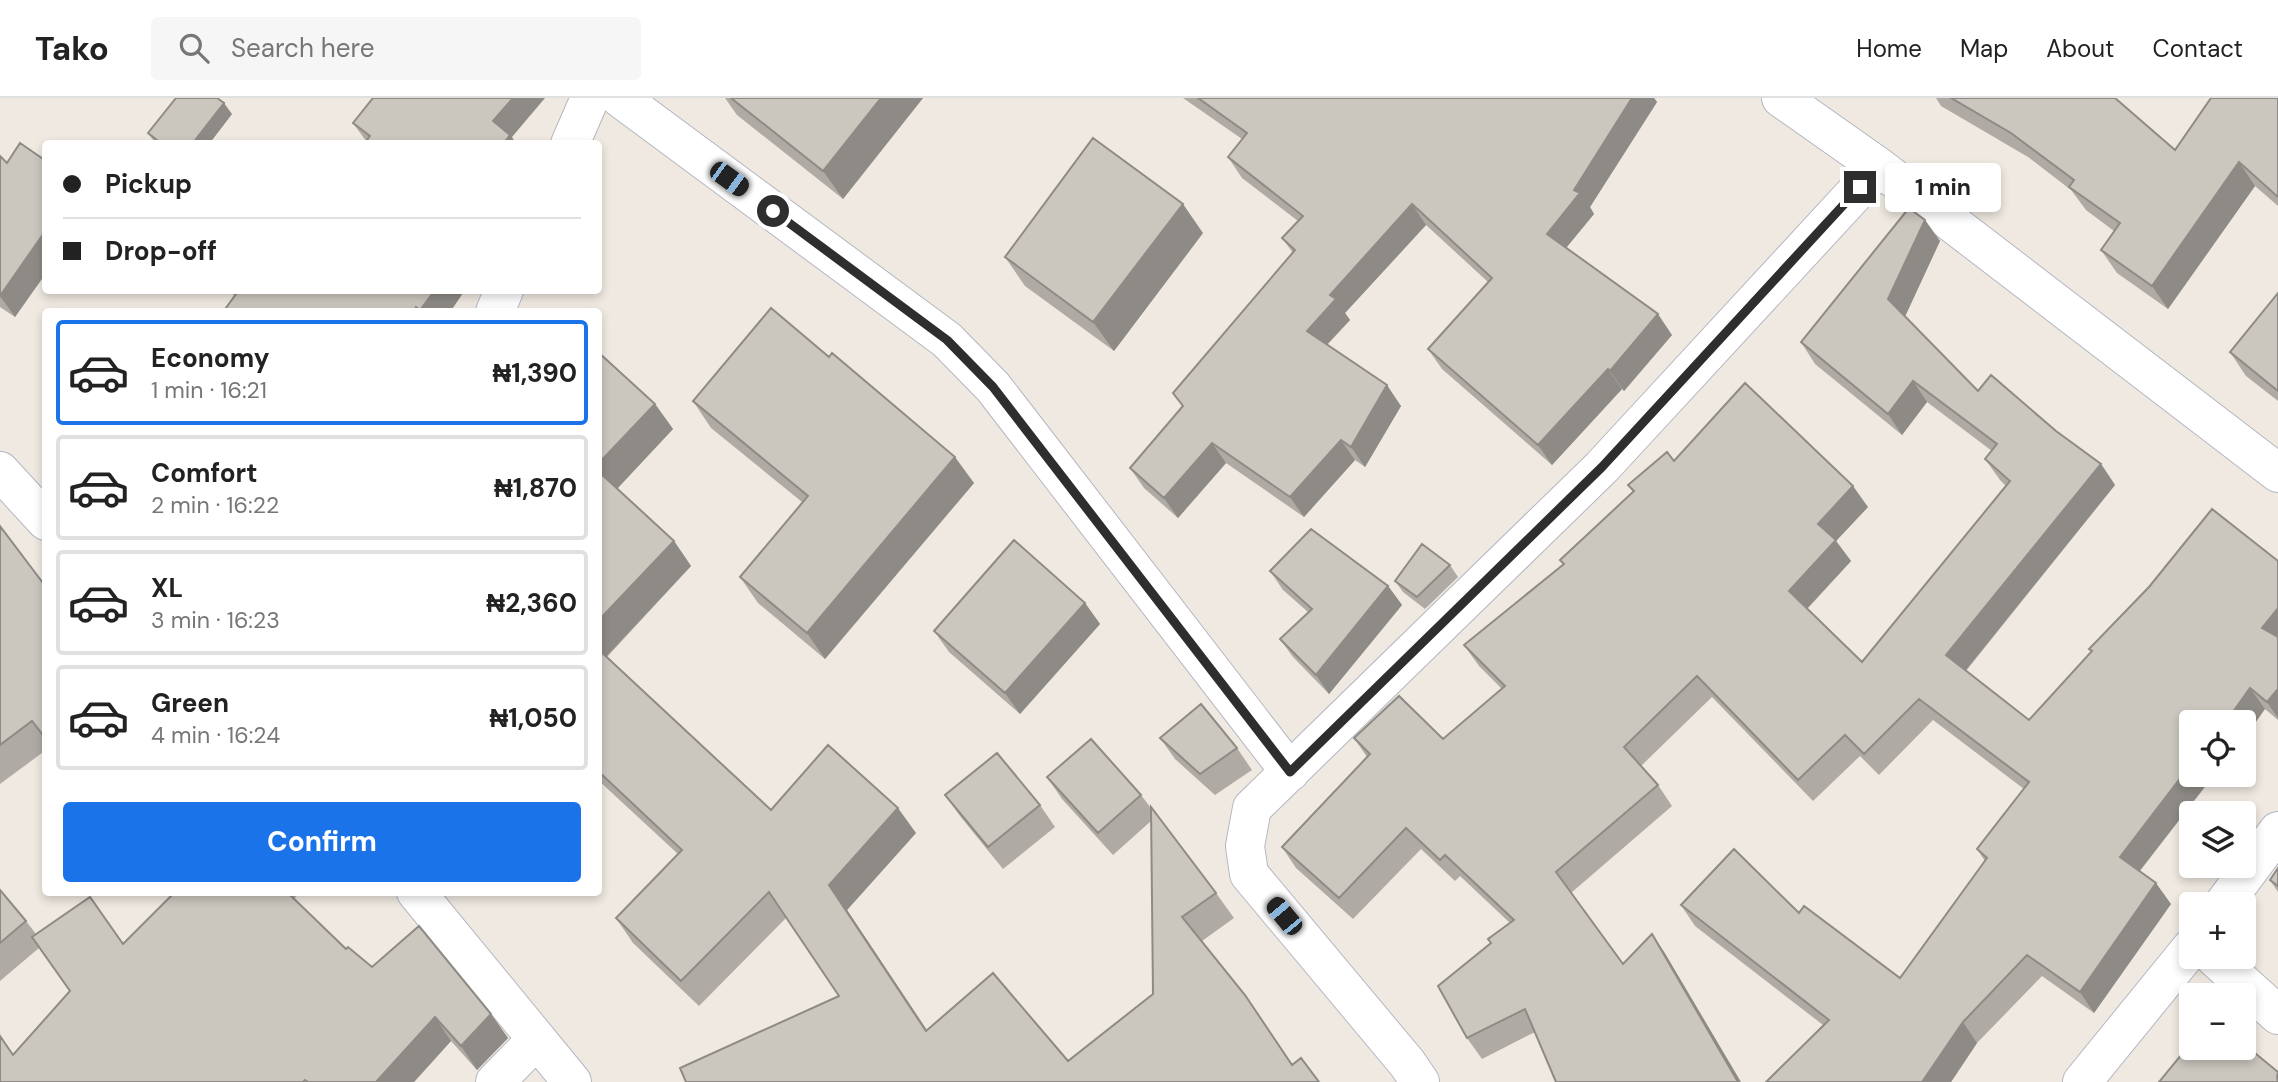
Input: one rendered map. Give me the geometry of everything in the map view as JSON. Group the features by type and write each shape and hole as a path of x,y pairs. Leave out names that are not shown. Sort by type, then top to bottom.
{"street":[{"path":"572,140 590,98"},
{"path":"620,98 947,340 993,387 1290,772"},
{"path":"1781,98 1879,167 2278,473"},
{"path":"1420,1082 1249,874 1245,846 1252,808 1602,467 1879,167"},
{"path":"0,471 42,517"},
{"path":"2233,892 2278,831"},
{"path":"419,896 572,1082"},
{"path":"2082,1082 2179,963"},
{"path":"2227,969 2278,1015"},
{"path":"495,1082 537,1039"}],"building":[{"path":"176,98 217,98 224,103 195,140 157,140 148,133"},
{"path":"373,98 513,98 493,121 510,135 506,140 367,140 370,136 353,123"},
{"path":"731,98 881,98 823,171"},
{"path":"1198,98 1632,98 1574,190 1580,193 1547,234 1658,314 1610,371 1608,369 1538,445 1428,349 1492,278 1412,204 1330,295 1336,299 1307,331 1387,385 1351,447 1341,440 1290,497 1212,443 1164,498 1130,468 1183,406 1173,393 1295,250 1282,238 1303,216 1228,157 1247,133"},
{"path":"1951,98 2115,98 2175,150 2211,98 2278,98 2278,197 2239,162 2152,286 2101,250 2120,223 2069,187 2074,180 2011,133"},
{"path":"1093,138 1183,204 1093,322 1005,257"},
{"path":"20,143 42,158 42,236 0,296 0,156 7,163"},
{"path":"1909,208 1925,220 1888,299 1978,391 1991,375 2056,431 2101,464 1946,655 2029,720 2092,651 2089,649 2149,587 2212,509 2278,561 2278,608 2262,628 2278,637 2278,689 2267,702 2250,688 2234,710 2179,710 2179,780 2120,857 2156,883 2080,992 2027,955 1963,1022 1922,1082 1766,1082 1829,1020 1681,905 1734,849 1799,913 1804,906 1900,978 1987,858 1977,849 2029,782 1919,699 1864,754 1845,735 1798,780 1697,676 1624,747 1658,785 1556,872 1623,964 1652,934 1738,1082 1556,1082 1525,1009 1467,1038 1438,986 1491,943 1488,939 1514,920 1445,855 1440,860 1406,828 1339,898 1282,847 1370,754 1354,738 1399,696 1443,739 1505,686 1464,645 1564,564 1560,560 1634,491 1628,485 1667,452 1674,461 1745,383 1853,486 1818,524 1836,540 1789,591 1862,662 2010,481 1985,459 1997,444 1913,381 1888,414 1801,342"},
{"path":"2278,293 2278,391 2230,352"},
{"path":"236,294 432,294 422,308 226,308"},
{"path":"771,308 829,357 832,353 955,457 807,633 740,577 808,496 693,401"},
{"path":"602,356 655,404 602,460"},
{"path":"602,475 674,541 602,617"},
{"path":"0,526 42,582 42,734 32,721 0,745"},
{"path":"1311,529 1388,586 1316,675 1280,639 1312,609 1270,571"},
{"path":"1014,540 1085,603 1005,693 934,631"},
{"path":"1422,544 1450,565 1417,597 1395,581"},
{"path":"602,653 771,810 828,745 898,808 829,885 926,1031 993,973 1068,1061 1153,994 1151,807 1216,893 1182,917 1245,995 1292,1065 1301,1058 1319,1082 686,1082 680,1068 839,996 769,892 681,981 616,918 682,850 602,775"},
{"path":"1201,704 1237,748 1200,774 1160,738"},
{"path":"1091,739 1141,795 1098,833 1047,777"},
{"path":"997,753 1040,805 988,847 945,795"},
{"path":"2278,868 2278,886 2270,880"},
{"path":"0,890 26,921 0,943"},
{"path":"171,896 291,896 346,949 348,947 372,967 419,926 491,1014 461,1046 435,1017 376,1082 0,1082 0,1036 13,1055 70,991 32,937 90,897 123,944"},
{"path":"2256,1054 2278,1072 2278,1082 2159,1082 2179,1058 2179,1060 2256,1060"}],"route":[{"path":"773,211 947,340 993,387 1290,772 1602,467 1860,187"}]}
